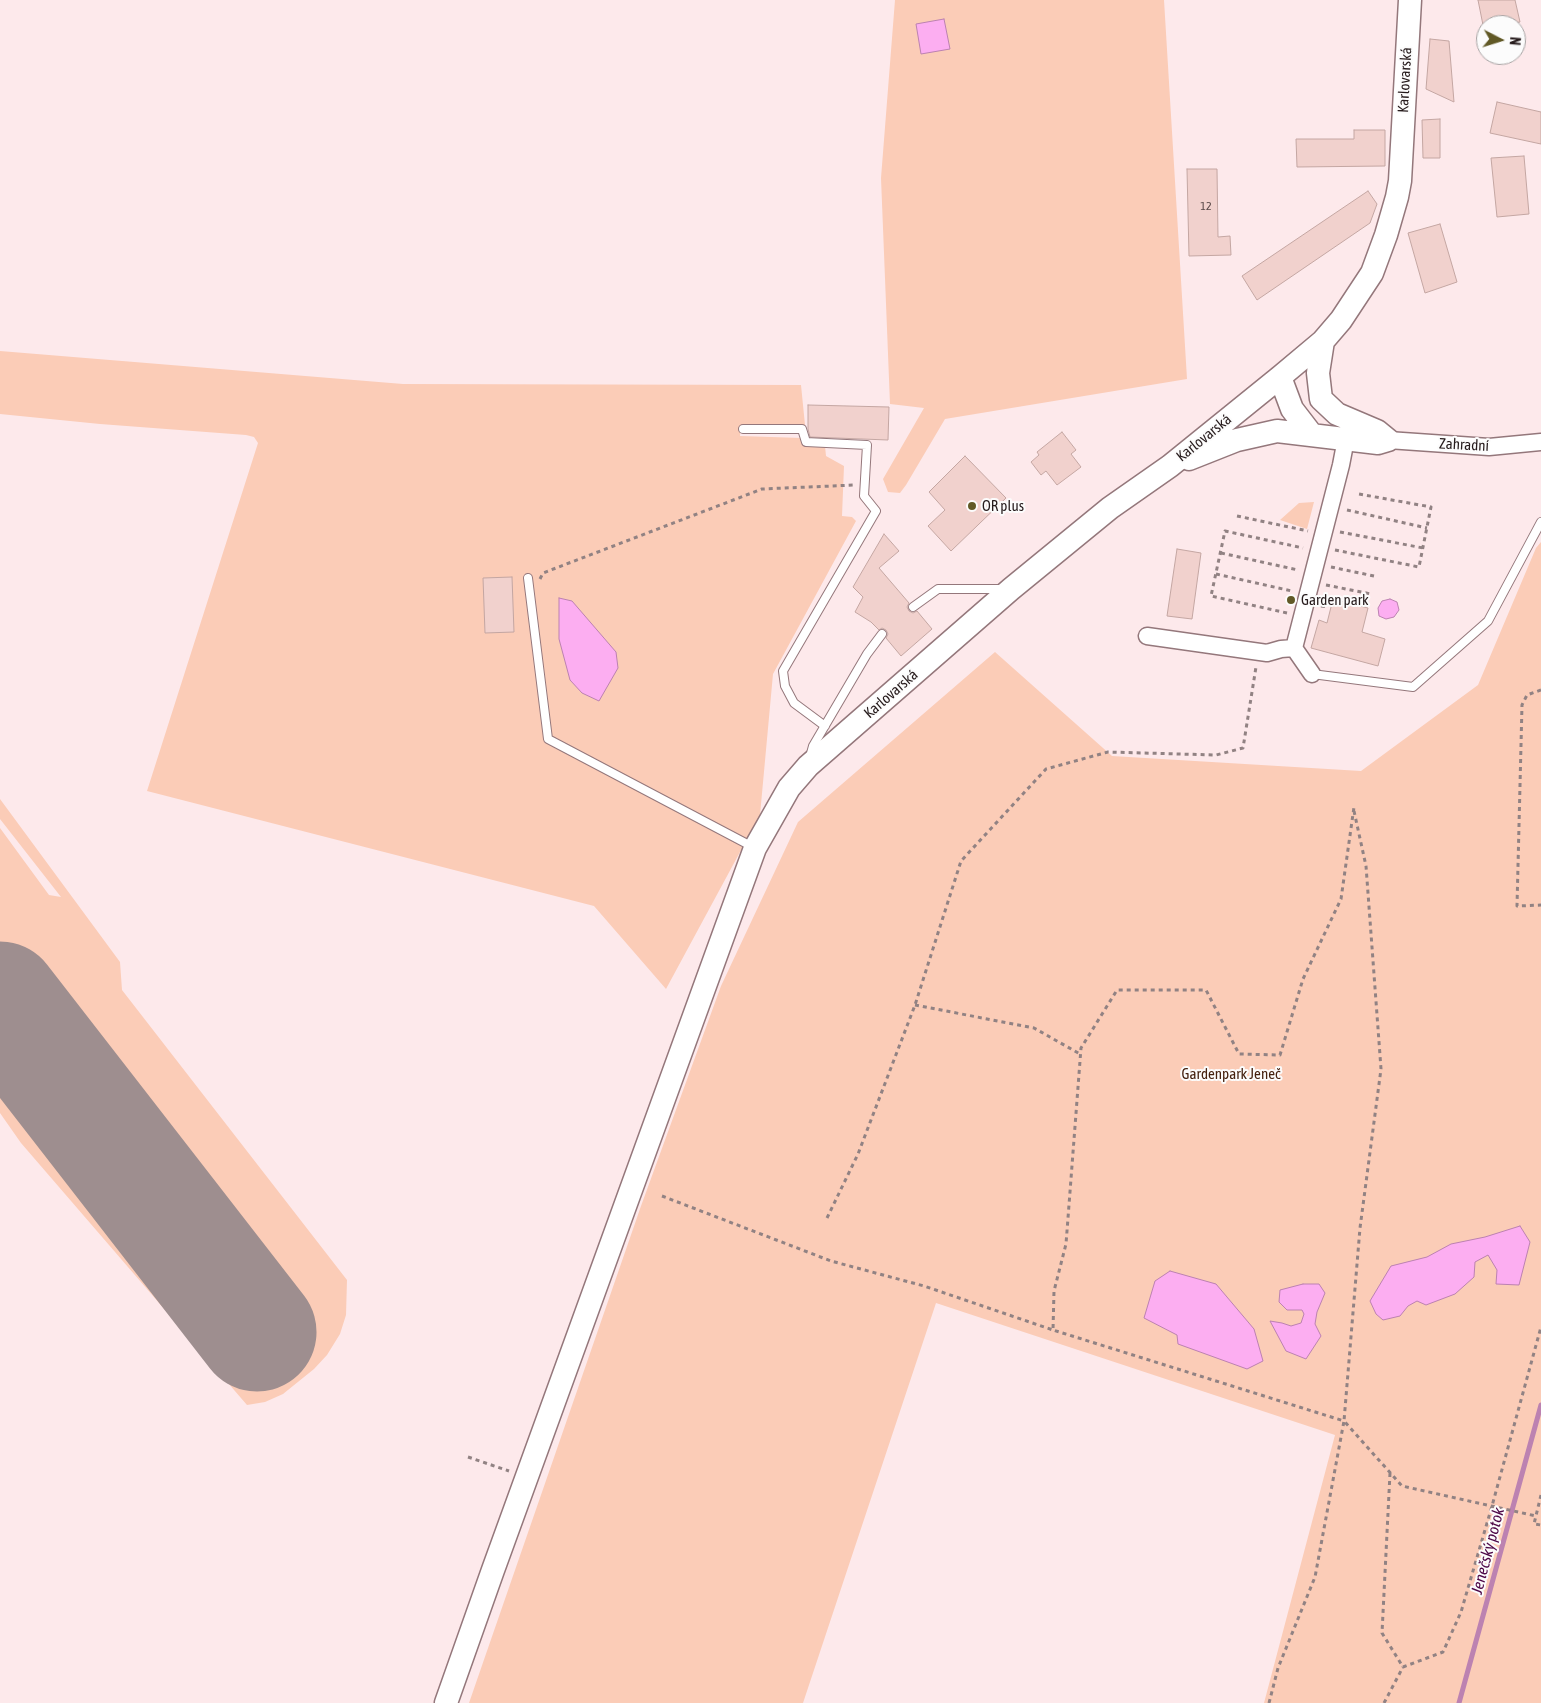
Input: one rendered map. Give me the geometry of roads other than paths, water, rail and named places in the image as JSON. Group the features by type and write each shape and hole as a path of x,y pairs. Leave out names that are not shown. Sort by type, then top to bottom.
{"main road":[{"name":"Karlovarská","path":"446,1703 526,1477 755,848 789,788 808,766 1011,589 1110,508 1170,466 1323,341 1349,308 1367,281 1378,256 1392,216 1400,181 1410,0"},
{"path":"1321,399 1318,373 1323,341"},
{"path":"1280,377 1321,399 1337,414 1377,431 1388,440"},
{"path":"1280,377 1292,409 1312,435"},
{"path":"1170,466 1237,440 1277,431 1378,443 1388,440"}],"street":[{"path":"1312,674 1294,648 1346,439"},
{"name":"Zahradní","path":"1388,440 1489,447 1541,442"},
{"path":"1147,636 1267,653 1294,648"}],"lane":[{"path":"743,429 802,429 806,442 867,445 864,496 876,511 783,671 785,686 794,704 825,726"},
{"path":"1312,674 1413,687 1488,621 1541,522"},
{"path":"528,578 548,739 755,848"},
{"path":"913,607 938,589 1011,589"},
{"path":"808,766 813,746 867,654 882,634"}],"waterway":[{"name":"Jenečský potok","path":"1459,1703 1541,1405"}],"place":[{"name":"OR plus","path":"972,506"},
{"name":"Garden park","path":"1291,600"}],"park label":[{"name":"Gardenpark Jeneč","path":"1231,1074"}]}
